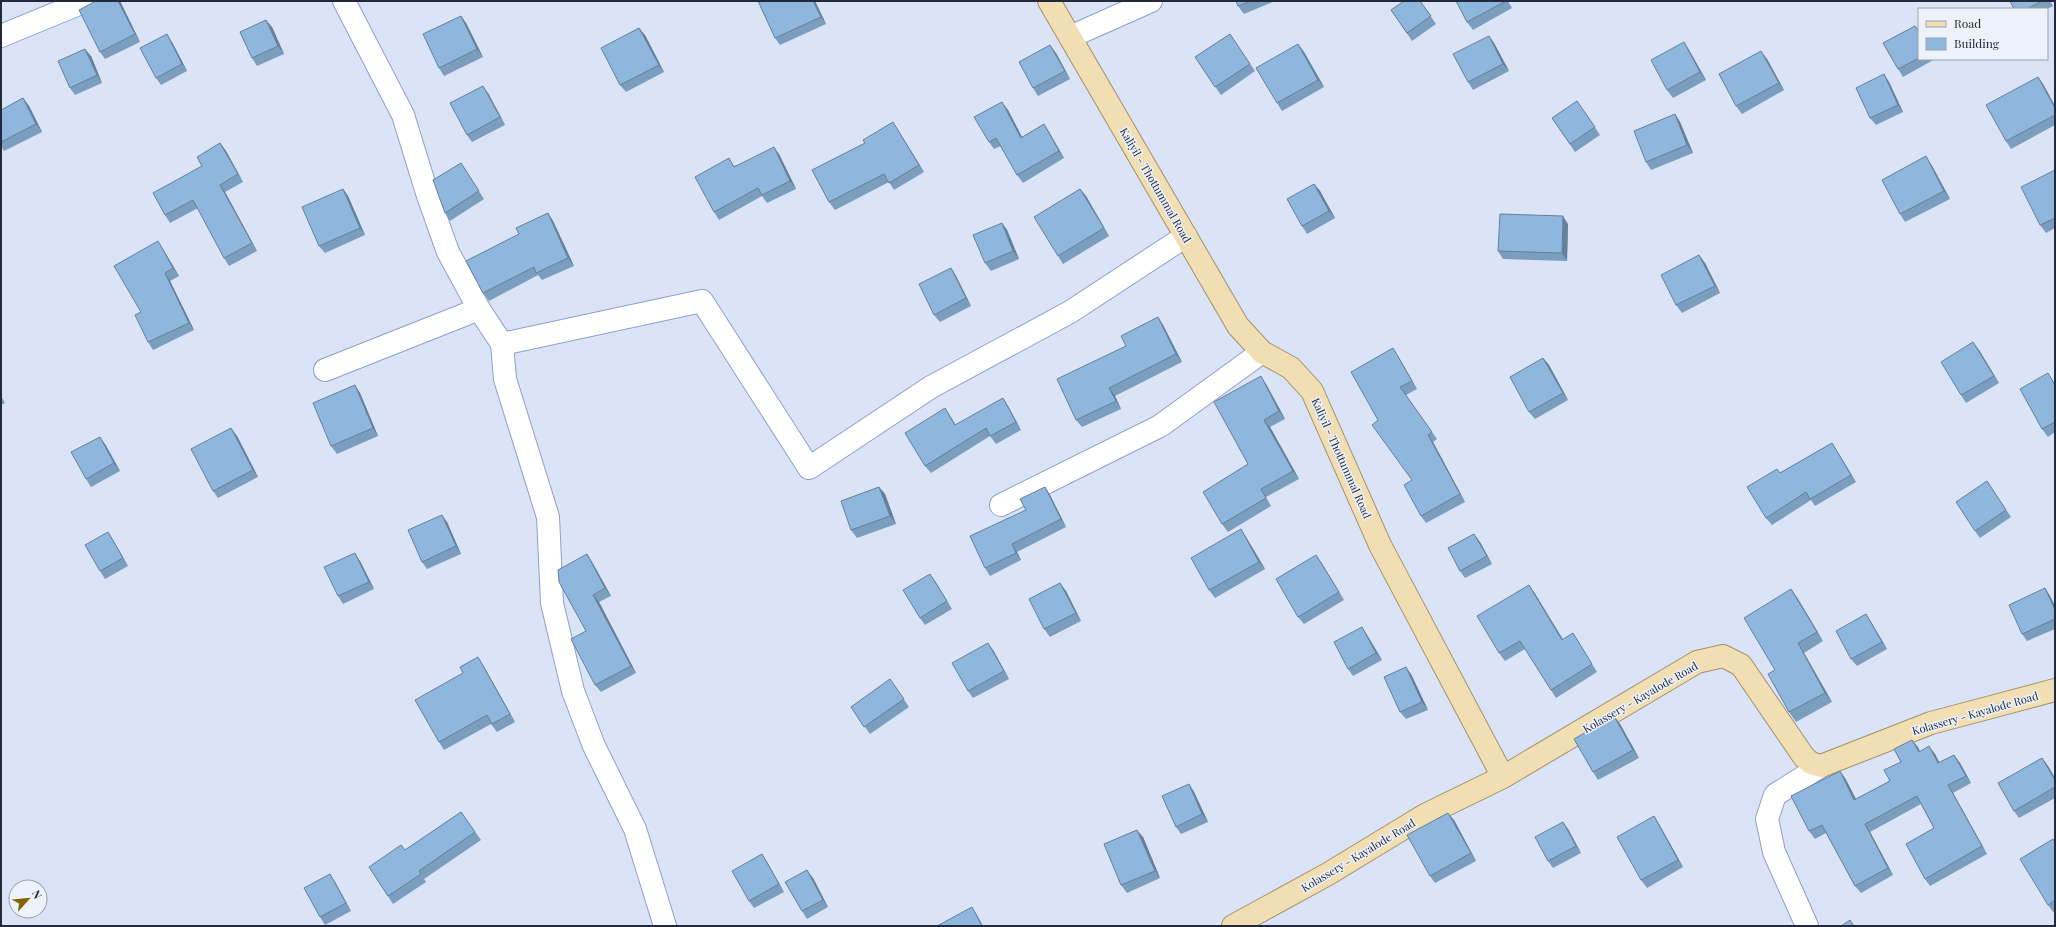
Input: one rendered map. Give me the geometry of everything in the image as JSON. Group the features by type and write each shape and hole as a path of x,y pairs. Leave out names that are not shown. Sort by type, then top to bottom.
{"main road":[{"name":"Kaliyil - Thottummal Road","path":"1049,1 1238,326 1262,352 1291,368 1312,391 1380,545 1503,777"},
{"name":"Kolassery - Kayalode Road","path":"1233,926 1328,874 1425,815 1503,777 1697,662 1723,656 1741,665 1804,757 1811,763 1821,766 1932,723 2055,690"}],"street":[{"path":"1,36 86,1"},
{"path":"344,1 404,115 428,196 448,252 479,309 502,344 505,379 548,517 552,603 572,691 594,746 635,829 665,926"},
{"path":"1070,37 1151,1"},
{"path":"502,344 702,301 809,468 931,387 1070,312 1186,236"},
{"path":"325,370 479,309"},
{"path":"1001,505 1160,426 1262,352"},
{"path":"1806,926 1774,852 1767,819 1775,796 1821,766"}],"building":[{"path":"96,1 118,1 135,34 100,52 79,10"},
{"path":"758,1 813,1 821,17 775,38"},
{"path":"1236,1 1251,1 1238,6"},
{"path":"1404,1 1420,1 1431,16 1407,33 1391,10"},
{"path":"1456,1 1506,1 1467,22"},
{"path":"2010,1 2042,1 2029,8 2014,8"},
{"path":"461,16 477,49 439,68 423,34"},
{"path":"266,20 278,46 252,58 240,32"},
{"path":"1915,26 1918,30 1918,59 1898,69 1883,43"},
{"path":"639,28 659,65 620,85 601,48"},
{"path":"167,34 182,64 156,78 140,48"},
{"path":"1230,34 1250,64 1215,87 1195,57"},
{"path":"1489,36 1503,64 1468,82 1453,54"},
{"path":"1684,42 1700,72 1667,90 1651,60"},
{"path":"1298,44 1318,80 1277,103 1256,68"},
{"path":"1050,45 1065,71 1033,88 1019,62"},
{"path":"85,49 97,75 70,88 58,61"},
{"path":"1761,51 1779,83 1736,106 1719,74"},
{"path":"1884,74 1898,105 1870,118 1856,88"},
{"path":"2038,77 2055,108 2055,115 2006,141 1986,105"},
{"path":"483,86 500,117 467,135 450,103"},
{"path":"23,98 36,124 1,142 1,110"},
{"path":"1577,101 1595,127 1570,144 1552,118"},
{"path":"1002,102 1021,138 1044,124 1059,151 1017,175 996,138 989,142 974,117"},
{"path":"1675,114 1687,145 1646,162 1634,131"},
{"path":"893,122 919,165 889,183 884,174 829,202 812,170 865,143 863,140"},
{"path":"220,143 238,174 220,185 252,243 224,258 193,200 165,215 153,193 202,166 197,157"},
{"path":"774,147 790,181 762,195 758,188 714,212 695,177 729,158 734,167"},
{"path":"1926,156 1944,191 1900,214 1882,180"},
{"path":"461,163 479,191 445,213 433,180"},
{"path":"2055,170 2055,218 2040,225 2021,187"},
{"path":"1314,184 1329,211 1302,226 1287,199"},
{"path":"343,189 360,228 319,246 302,207"},
{"path":"1080,189 1104,228 1058,256 1034,217"},
{"path":"548,213 568,258 536,273 534,267 483,293 466,261 519,234 516,228"},
{"path":"1500,214 1563,216 1562,253 1498,251"},
{"path":"1002,223 1013,251 985,263 973,235"},
{"path":"158,241 173,268 165,273 189,323 148,342 135,315 141,312 114,266"},
{"path":"1699,255 1715,286 1676,305 1661,275"},
{"path":"951,268 966,298 934,315 919,284"},
{"path":"1158,317 1176,354 1109,388 1116,401 1076,420 1057,379 1126,346 1121,336"},
{"path":"1973,342 1994,376 1961,395 1941,362"},
{"path":"1393,348 1412,381 1400,387 1432,432 1428,435 1460,494 1421,516 1404,485 1412,480 1372,425 1378,420 1351,372"},
{"path":"1543,358 1563,393 1529,412 1510,377"},
{"path":"2048,373 2055,385 2055,422 2042,429 2020,389"},
{"path":"1261,376 1279,411 1264,420 1293,471 1261,489 1266,498 1222,524 1203,492 1248,464 1214,402"},
{"path":"355,385 373,428 331,446 313,403"},
{"path":"1003,398 1016,422 990,436 986,428 925,466 905,433 945,408 955,425"},
{"path":"231,428 253,470 213,491 191,449"},
{"path":"100,437 114,463 86,479 71,452"},
{"path":"1832,443 1851,475 1810,499 1806,492 1766,518 1747,487 1777,469 1780,473"},
{"path":"1987,481 2006,510 1975,531 1956,502"},
{"path":"879,487 890,516 851,530 841,501"},
{"path":"1045,487 1061,519 1012,544 1016,553 985,568 970,536 1026,510 1020,499"},
{"path":"442,515 456,546 422,562 408,530"},
{"path":"1241,529 1259,562 1209,590 1191,558"},
{"path":"108,532 123,558 100,571 85,545"},
{"path":"1474,534 1487,556 1460,571 1448,548"},
{"path":"355,553 369,582 338,596 324,567"},
{"path":"587,554 605,588 593,595 631,666 595,685 571,639 586,631 559,582 558,570"},
{"path":"1316,555 1339,592 1298,617 1276,579"},
{"path":"930,574 947,601 920,618 903,590"},
{"path":"1060,583 1076,613 1044,629 1029,599"},
{"path":"1529,585 1562,640 1573,633 1592,664 1551,690 1520,641 1499,653 1477,616"},
{"path":"2045,588 2055,610 2055,619 2022,634 2009,605"},
{"path":"1791,589 1817,632 1798,643 1825,693 1789,712 1768,674 1775,670 1744,618"},
{"path":"1866,614 1882,642 1851,659 1836,631"},
{"path":"1362,627 1376,653 1348,669 1334,642"},
{"path":"988,643 1004,671 968,691 952,663"},
{"path":"478,657 510,714 492,724 487,715 439,742 415,700 463,673 460,667"},
{"path":"1406,667 1422,702 1400,712 1384,677"},
{"path":"890,679 904,699 864,727 851,707"},
{"path":"1614,716 1633,750 1593,772 1574,739"},
{"path":"1912,740 1919,752 1929,746 1938,763 1954,755 1966,776 1948,785 1982,846 1925,879 1906,844 1934,828 1917,796 1865,824 1888,868 1855,886 1822,825 1809,831 1791,796 1840,771 1854,800 1890,781 1884,770 1901,762 1894,749"},
{"path":"2042,758 2055,780 2055,787 2014,811 1998,783"},
{"path":"1189,784 1202,814 1176,827 1162,796"},
{"path":"461,812 475,832 419,871 421,874 388,896 369,867 401,845 405,850"},
{"path":"1448,813 1471,853 1430,876 1407,835"},
{"path":"1654,816 1678,860 1641,880 1617,837"},
{"path":"1563,822 1576,846 1548,861 1535,837"},
{"path":"1137,830 1155,871 1121,885 1104,844"},
{"path":"2053,839 2055,842 2055,900 2048,905 2020,859"},
{"path":"762,854 779,884 749,901 732,871"},
{"path":"807,870 823,900 802,911 785,882"},
{"path":"330,874 346,903 320,917 304,888"},
{"path":"972,907 982,926 937,926"},
{"path":"1850,920 1854,926 1841,926"}]}
